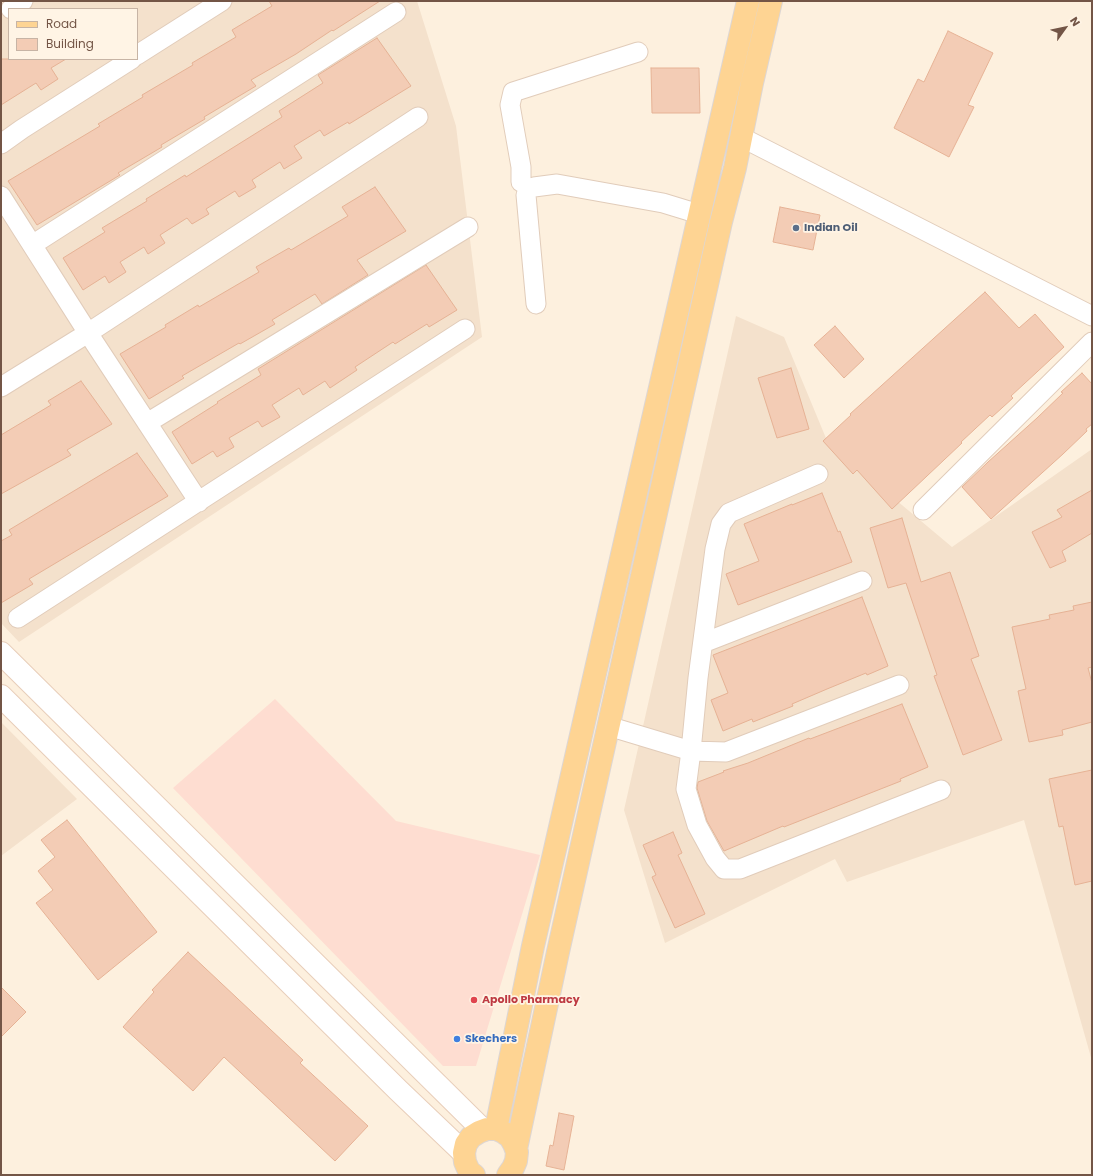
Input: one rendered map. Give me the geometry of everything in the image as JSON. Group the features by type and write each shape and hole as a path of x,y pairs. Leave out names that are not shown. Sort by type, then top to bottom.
{"main road":[{"path":"489,1130 535,938 748,1"},
{"path":"516,1166 608,726 771,1"},
{"path":"474,1175 469,1170 465,1162 464,1153 466,1144 471,1137 479,1132 489,1130 503,1132 510,1137 516,1166"}],"street":[{"path":"13,8 23,1"},
{"path":"138,55 222,1"},
{"path":"32,245 396,12"},
{"path":"536,304 527,188 521,167 510,105 513,92 638,52"},
{"path":"1,144 130,60"},
{"path":"1,387 88,333 418,117"},
{"path":"741,137 1092,316"},
{"path":"527,188 557,184 663,203 699,214"},
{"path":"1,196 88,333 199,502"},
{"path":"147,423 468,227"},
{"path":"18,618 465,329"},
{"path":"923,510 1092,342"},
{"path":"818,474 729,513 721,524 715,549 702,643 686,789 698,825 715,858 724,869 740,869 941,790"},
{"path":"702,643 862,581"},
{"path":"1,652 489,1130"},
{"path":"608,726 691,751 726,752 899,685"},
{"path":"1,696 398,1090 464,1153"}],"shaded area":[{"path":"1,1 417,1 456,126 482,337 19,642 1,623"},
{"path":"736,316 784,337 828,443 952,547 1092,449 1092,1061 1024,820 847,882 835,859 665,943 624,810"},
{"path":"275,699 396,821 540,855 476,1066 443,1066 173,788"},
{"path":"1,722 77,799 1,856"}],"building":[{"path":"269,1 380,1 296,54 251,80 256,86 204,117 205,119 161,145 162,147 118,173 120,175 37,225 8,181 100,126 98,124 143,97 142,95 193,65 192,63 236,37 232,30 272,6"},
{"path":"948,31 993,53 968,105 974,107 949,157 894,128 918,79 924,82"},
{"path":"377,38 411,86 349,124 348,122 324,136 320,130 294,146 302,158 284,169 280,162 252,180 256,187 239,197 235,191 206,209 209,214 192,224 187,218 160,235 165,243 148,254 144,247 120,262 126,272 109,283 105,276 83,290 63,258 105,232 102,228 147,201 146,199 185,175 186,177 282,117 279,111 323,83 318,75"},
{"path":"1,59 64,60 51,68 58,79 41,90 36,83 1,105"},
{"path":"651,68 699,68 700,113 652,113"},
{"path":"375,187 406,231 357,260 368,275 322,304 315,294 272,320 275,324 182,376 184,378 149,399 120,354 166,327 165,325 198,305 199,307 259,272 256,267 289,248 291,250 348,216 342,207"},
{"path":"780,207 820,215 813,250 773,242"},
{"path":"426,265 457,310 429,327 427,324 395,344 393,342 355,367 357,370 330,388 325,381 303,395 299,388 272,405 280,417 262,427 258,421 229,438 234,447 217,457 213,451 192,464 172,432 261,375 258,369"},
{"path":"985,292 1019,328 1035,314 1064,347 1011,396 1013,398 992,417 990,415 892,509 857,470 853,474 823,441 851,415 850,414"},
{"path":"835,326 864,359 844,378 814,345"},
{"path":"791,368 809,429 777,438 758,378"},
{"path":"1082,373 1092,384 1092,424 1086,429 1087,431 1063,454 991,519 962,487 1037,418 1063,393 1061,392"},
{"path":"81,381 112,424 67,450 71,455 1,494 1,435 51,405 48,401"},
{"path":"137,453 168,496 29,579 33,584 1,603 1,541 12,535 9,530"},
{"path":"1092,490 1092,533 1062,551 1066,561 1050,568 1032,532 1062,517 1057,510"},
{"path":"822,493 838,532 840,531 852,562 738,605 726,574 759,561 744,524"},
{"path":"902,518 921,582 950,572 979,656 971,659 1002,740 963,755 934,676 937,675 906,583 888,588 870,528"},
{"path":"862,597 888,666 867,675 866,673 827,689 792,704 793,706 753,722 752,719 723,731 711,700 728,693 713,655"},
{"path":"1092,602 1092,667 1088,668 1092,683 1092,722 1062,730 1063,735 1029,742 1018,691 1026,689 1012,627 1050,619 1049,615 1074,610 1073,606"},
{"path":"902,704 928,767 900,779 901,781 784,827 783,826 724,851 707,821 697,788 698,782 809,738 810,739"},
{"path":"1092,770 1092,881 1075,885 1063,826 1059,827 1049,779"},
{"path":"67,820 157,932 98,980 36,903 53,890 38,871 55,857 41,840"},
{"path":"673,832 682,853 678,855 705,914 675,928 652,877 656,875 643,845"},
{"path":"188,952 303,1060 300,1063 368,1126 335,1161 224,1057 193,1091 123,1027 154,992 152,990"},
{"path":"1,987 26,1012 1,1037"},
{"path":"559,1113 574,1116 564,1170 546,1166 550,1145 553,1146"}],"place":[{"name":"Indian Oil","path":"796,228"},
{"name":"Apollo Pharmacy","path":"474,1000"},
{"name":"Skechers","path":"457,1039"}]}
